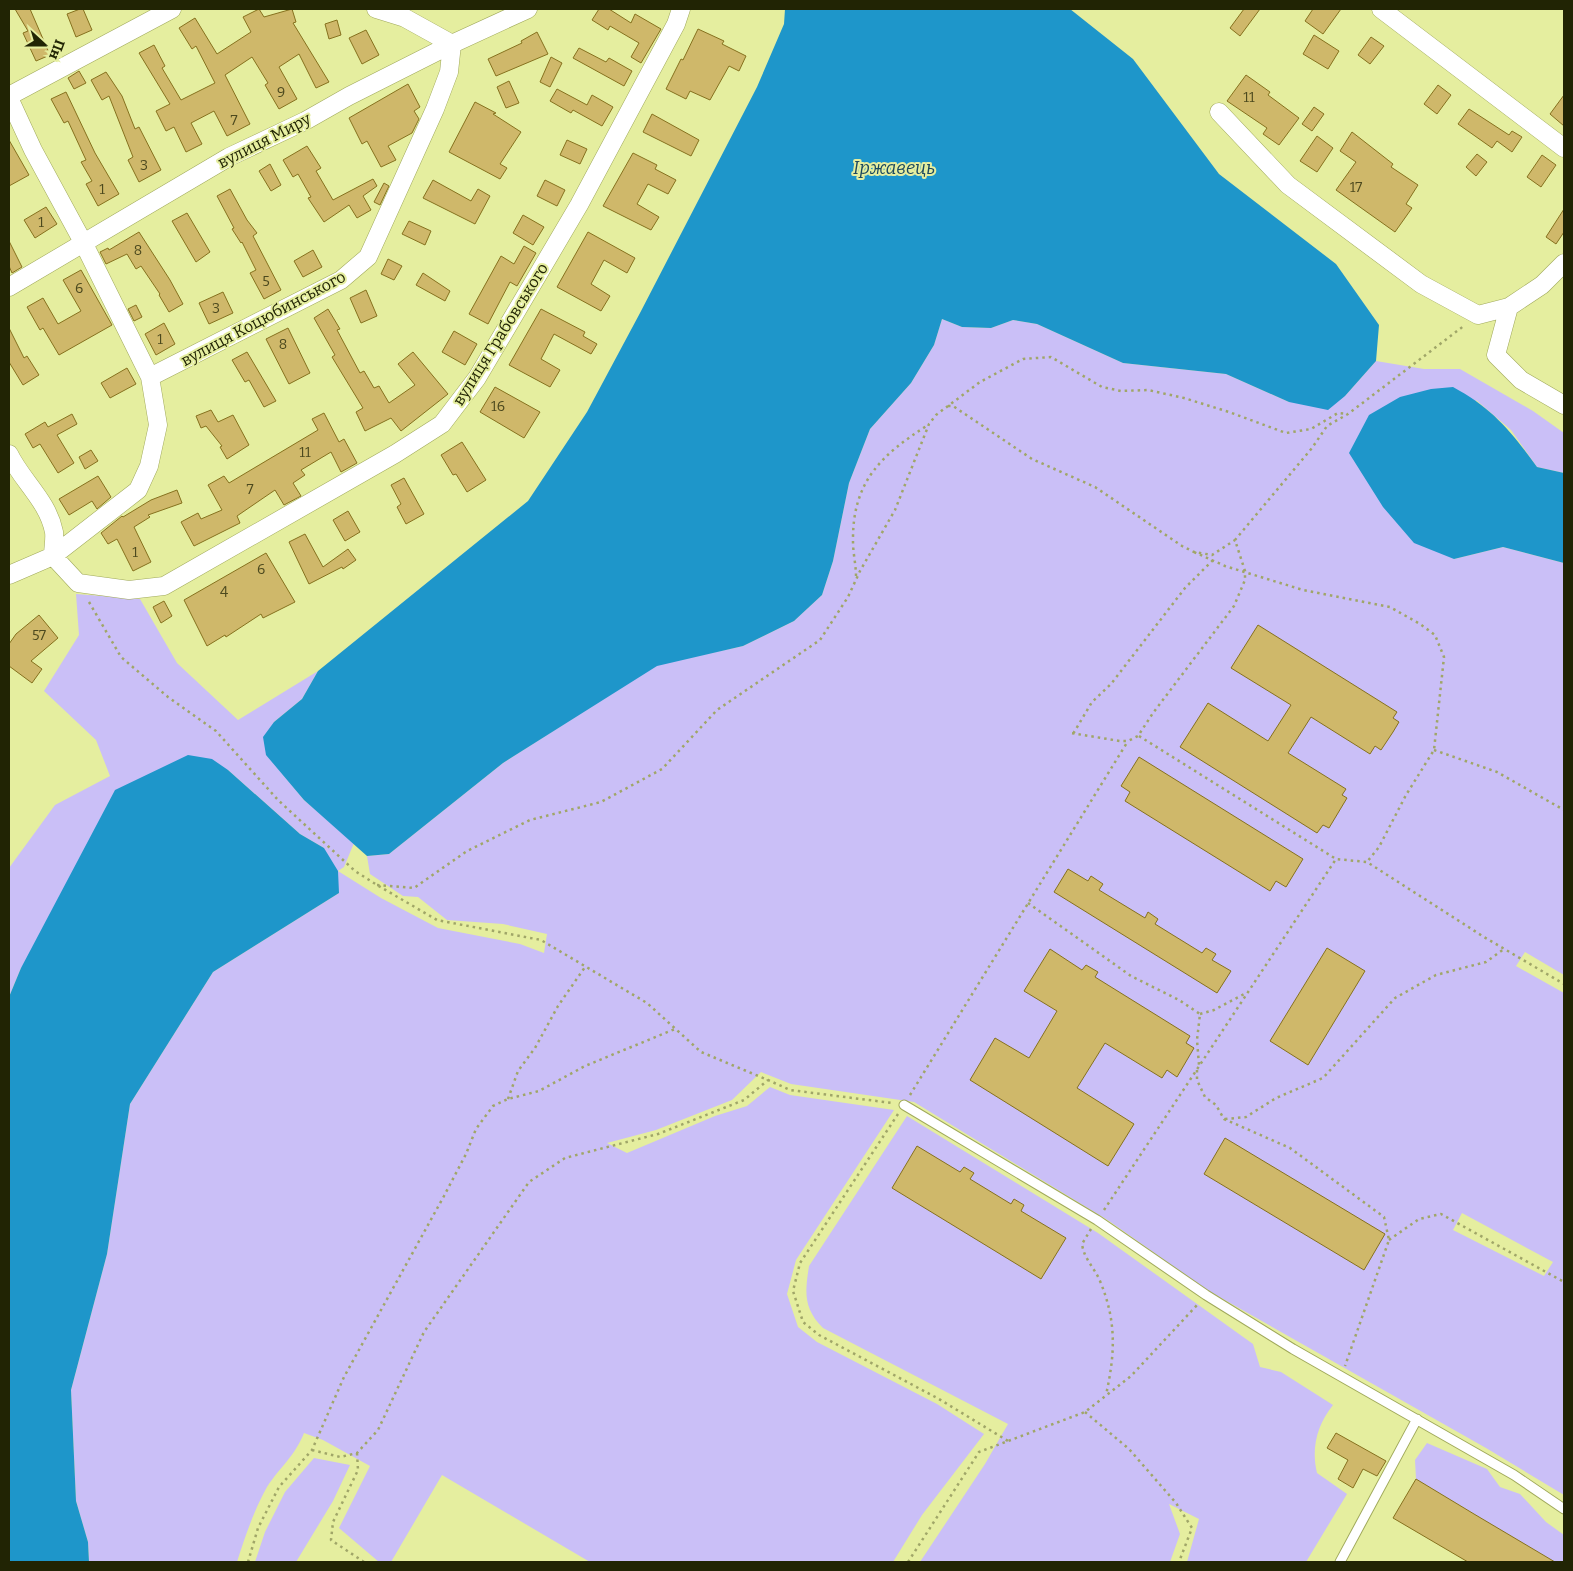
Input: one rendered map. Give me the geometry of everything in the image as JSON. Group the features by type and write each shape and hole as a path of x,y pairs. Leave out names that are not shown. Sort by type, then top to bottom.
{"street":[{"path":"9,575 53,556 138,490 149,466 158,425 150,377 84,244 33,150 9,97 172,9"},
{"path":"376,9 405,18 452,44"},
{"name":"вулиця Миру","path":"9,287 229,157 305,121 349,96 452,44 528,9"},
{"name":"вулиця Грабовського","path":"78,584 128,590 164,586 395,454 442,424 476,378 579,205 676,24 681,9"},
{"path":"1381,9 1564,148"},
{"name":"вулиця Коцюбинського","path":"150,377 341,280 368,257 435,109 449,72 452,44"},
{"path":"1219,112 1288,185 1421,284 1478,315 1509,307 1542,285 1564,263"},
{"path":"1509,307 1496,355 1521,380 1564,405"},
{"path":"9,454 15,467 41,501 54,532 53,556 78,584"}],"lane":[{"path":"904,1105 1097,1220 1206,1296 1514,1475 1564,1509"},
{"path":"1340,1562 1417,1419"}],"path":[{"path":"1194,552 1212,555 1235,540 1312,448 1327,426 1348,414 1478,315"},
{"path":"377,885 414,888 467,851 530,820 601,802 662,768 718,710 820,640 848,598 895,510 929,424 936,415 980,382 1023,359 1051,357 1070,370 1102,387 1122,390 1148,390 1184,398 1286,433 1311,429 1338,413 1348,414"},
{"path":"948,406 954,406 1032,458 1095,487 1151,526 1194,552 1212,560 1303,590 1390,607 1435,635 1444,657 1434,750 1406,795 1379,847 1367,862"},
{"path":"857,579 853,542 855,516 862,490 877,464 910,436 929,424"},
{"path":"1212,560 1185,588 1111,684 1092,702 1079,721 1076,727 1073,734 1071,733 1081,734 1090,735 1120,741 1128,741 1138,736 1153,713 1234,606 1245,580 1245,571 1235,540"},
{"path":"78,584 101,619 121,657 168,697 216,731 278,800 355,871 377,885 437,920 541,940 647,1003 701,1052 790,1090 904,1105"},
{"path":"1138,736 1336,859 1367,862 1504,950 1564,984"},
{"path":"1008,1441 939,1399 819,1335 804,1322 793,1291 800,1263 904,1105 1128,741"},
{"path":"1434,750 1497,772 1564,810"},
{"path":"1106,1395 1114,1361 1112,1319 1100,1280 1084,1256 1082,1244 1336,859"},
{"path":"1028,903 1131,976 1179,1000 1200,1014 1214,1010 1248,991"},
{"path":"1224,1119 1246,1117 1276,1098 1322,1078 1395,998 1436,975 1486,962 1504,950"},
{"path":"508,1099 518,1071 535,1048 558,1006 584,967"},
{"path":"1200,1014 1197,1040 1197,1080 1205,1097 1216,1105 1224,1119 1290,1148 1384,1216 1389,1240 1341,1376"},
{"path":"248,1562 258,1528 279,1487 312,1450 344,1377 444,1196 466,1154 476,1129 493,1106 508,1099 539,1091 592,1062 675,1029"},
{"path":"312,1450 340,1457 357,1453 378,1430 424,1332 529,1182 565,1158 658,1134 744,1100 768,1080"},
{"path":"1389,1240 1419,1219 1441,1214 1564,1282"},
{"path":"908,1562 979,1452 1085,1412 1131,1376 1206,1296"},
{"path":"1085,1412 1129,1449 1176,1503 1192,1528 1179,1562"},
{"path":"357,1453 358,1470 333,1522 331,1540 364,1562"}],"shaded area":[{"path":"942,319 962,327 991,328 1013,320 1037,324 1123,363 1226,374 1289,402 1345,396 1376,361 1424,369 1460,369 1533,411 1564,433 1564,473 1537,467 1511,430 1476,400 1454,559 1503,547 1564,563 1564,975 1525,952 1516,966 1564,993 1564,1495 1486,1448 1207,1290 1109,1221 914,1102 791,1084 761,1072 732,1100 656,1130 607,1143 627,1153 715,1116 747,1106 770,1087 790,1095 894,1110 796,1260 787,1294 798,1327 817,1342 937,1404 984,1434 922,1515 893,1562 590,1562 442,1475 391,1562 379,1562 339,1528 370,1466 323,1440 304,1433 296,1448 262,1496 237,1562 89,1562 88,1542 76,1501 71,1390 107,1254 130,1104 213,972 339,893 324,848 300,834 228,770 21,968 9,997 9,868 55,805 110,776 96,740 44,691 79,635 76,594 140,599 177,663 238,720 318,671 302,699 274,722 267,755 304,800 354,843 344,867 338,871 381,898 438,928 520,944 544,953 547,934 503,924 447,920 418,897 403,896 370,874 367,856 389,854 503,763 657,665 743,646 794,621 822,595 833,561 849,483 870,429 911,383 934,345","holes":["1462,1213 1553,1262 1544,1276 1453,1230"]},
{"path":"907,1116 1098,1233 1253,1344 1260,1367 1281,1372 1333,1405 1319,1429 1315,1446 1315,1464 1317,1473 1347,1494 1306,1562 1187,1562 1199,1519 1169,1504 1180,1534 1170,1562 920,1562 985,1464 1008,1424 823,1328 812,1314 806,1292 809,1266"},
{"path":"1427,1443 1487,1469 1500,1487 1520,1494 1546,1522 1564,1535 1564,1562 1554,1562 1416,1479 1415,1460"},
{"path":"314,1458 350,1465 333,1501 296,1562 255,1562 265,1532 285,1492"}],"water":[{"name":"Іржавець","path":"785,9 1070,9 1133,59 1219,174 1336,264 1379,325 1376,361 1345,396 1328,410 1289,402 1226,374 1123,363 1037,324 1013,320 991,328 962,327 942,319 934,345 911,383 870,429 849,483 833,561 822,595 794,621 743,646 657,666 503,763 389,854 367,856 304,800 266,755 263,737 274,722 302,699 318,671 528,501 587,412 640,313 757,87 784,24"},
{"path":"1453,387 1479,403 1500,421 1537,467 1564,473 1564,563 1503,547 1454,559 1414,543 1383,507 1349,453 1369,415 1400,397 1431,389"},
{"path":"188,755 212,759 228,770 300,834 324,848 338,871 339,893 213,972 130,1104 107,1254 71,1390 76,1501 88,1542 89,1562 9,1562 9,997 21,968 115,790"}],"building":[{"path":"15,9 30,9 50,55 36,61 23,33 28,31"},
{"path":"83,9 92,30 76,37 67,14"},
{"path":"259,9 264,17 292,9 296,22 293,23 329,82 316,88 299,54 279,67 297,99 279,109 265,85 268,83 252,57 225,75 250,124 227,136 214,111 191,123 202,144 186,152 174,127 166,131 156,111 170,104 139,53 154,45 165,66 162,68 181,100 215,83 196,46 192,49 179,28 195,18 217,54 251,32 243,17"},
{"path":"599,9 609,9 631,23 635,14 661,29 641,63 631,57 639,43 610,26 608,30 592,20"},
{"path":"1244,9 1260,9 1240,36 1230,28"},
{"path":"1313,9 1341,9 1323,34 1305,21"},
{"path":"337,20 341,35 329,39 325,24"},
{"path":"698,29 724,41 722,44 746,56 739,71 729,66 710,100 690,91 686,99 666,89"},
{"path":"366,30 379,55 362,64 349,38"},
{"path":"537,32 548,54 496,76 488,59 522,43 521,41"},
{"path":"1314,35 1339,51 1328,69 1303,54"},
{"path":"1371,37 1384,46 1370,64 1358,55"},
{"path":"579,48 606,62 609,58 632,71 624,86 573,58"},
{"path":"551,57 562,63 550,87 540,82"},
{"path":"79,71 86,83 74,89 68,78"},
{"path":"106,72 122,96 135,129 139,127 161,170 139,182 128,160 133,157 109,96 102,100 91,80"},
{"path":"1246,75 1270,92 1268,95 1299,118 1279,145 1263,134 1267,128 1227,101"},
{"path":"509,81 519,103 506,108 497,87"},
{"path":"408,84 420,107 414,111 419,119 412,133 388,146 396,160 381,167 367,141 362,144 349,118"},
{"path":"1438,85 1451,95 1437,114 1424,104"},
{"path":"557,89 587,105 592,95 613,107 602,126 573,110 571,113 550,101"},
{"path":"66,92 95,153 119,194 98,206 86,184 92,181 81,162 86,160 68,121 64,123 51,99"},
{"path":"1564,95 1564,126 1550,114"},
{"path":"475,102 496,113 493,114 521,132 500,164 507,168 500,179 449,152"},
{"path":"1314,107 1324,114 1312,131 1302,124"},
{"path":"1469,109 1509,135 1512,131 1522,137 1512,152 1497,141 1492,148 1458,124"},
{"path":"652,114 699,140 691,156 643,132"},
{"path":"1352,132 1393,164 1391,167 1418,185 1406,204 1412,208 1395,232 1336,190 1356,162 1340,151"},
{"path":"1317,136 1333,148 1317,172 1300,161"},
{"path":"9,140 29,175 9,186"},
{"path":"567,140 587,149 580,164 560,155"},
{"path":"307,146 321,168 316,171 333,200 373,179 377,186 363,196 371,210 357,218 349,205 324,222 308,198 311,197 298,174 293,177 283,160"},
{"path":"633,153 657,165 655,169 676,180 668,194 648,184 637,204 659,217 651,230 603,206"},
{"path":"1477,154 1487,162 1476,176 1466,167"},
{"path":"1542,155 1556,165 1541,187 1527,177"},
{"path":"270,164 281,185 271,191 259,171"},
{"path":"433,180 471,201 478,189 490,196 475,224 423,198"},
{"path":"545,180 565,190 557,206 537,196"},
{"path":"384,183 389,186 380,205 374,202"},
{"path":"230,189 247,220 257,233 253,236 281,290 264,299 250,273 256,270 242,242 232,229 234,228 217,196"},
{"path":"46,207 57,224 35,238 24,220"},
{"path":"1564,209 1564,232 1556,244 1546,237"},
{"path":"187,213 210,252 196,262 172,221"},
{"path":"523,215 544,227 533,245 513,233"},
{"path":"409,221 431,231 425,245 402,234"},
{"path":"139,232 183,304 169,312 160,294 141,266 136,269 127,254 106,264 100,252 108,248 109,250"},
{"path":"588,232 635,258 627,273 604,260 591,284 610,296 601,311 557,287"},
{"path":"9,241 22,267 12,273 9,266"},
{"path":"524,246 536,253 517,286 510,282 488,324 469,314 501,256 514,264"},
{"path":"313,250 322,267 303,277 294,261"},
{"path":"388,259 402,266 394,280 381,274"},
{"path":"81,270 112,325 59,355 43,328 40,330 27,307 43,298 58,324 81,311 63,280"},
{"path":"423,273 450,291 445,301 416,285"},
{"path":"366,290 377,316 361,323 350,298"},
{"path":"223,292 233,313 209,324 199,303"},
{"path":"136,305 142,317 134,321 128,309"},
{"path":"328,309 340,329 337,330 360,373 364,371 374,388 379,386 389,403 415,385 398,364 413,352 448,394 401,431 391,418 365,431 356,412 363,408 332,357 335,355 314,318"},
{"path":"541,309 585,332 583,336 597,344 591,354 554,334 541,359 560,370 550,387 509,365"},
{"path":"164,323 175,344 156,355 145,334"},
{"path":"9,328 24,358 27,356 39,375 23,385 9,362"},
{"path":"288,328 310,373 289,384 266,339"},
{"path":"454,331 477,344 465,365 442,352"},
{"path":"247,352 276,401 264,407 249,380 245,382 232,360"},
{"path":"127,368 136,384 110,398 101,383"},
{"path":"495,387 540,412 524,438 480,412"},
{"path":"211,410 218,422 233,415 249,445 227,459 220,447 222,446 206,426 201,428 196,416"},
{"path":"324,413 339,442 344,439 357,463 341,472 331,452 301,470 305,475 293,483 301,496 284,505 275,490 237,516 240,523 194,546 181,522 198,513 201,519 222,510 208,485 224,476 229,483 318,430 312,419"},
{"path":"72,414 77,424 57,435 74,463 58,473 40,444 33,448 25,434 45,422 48,427"},
{"path":"462,442 486,480 467,492 456,474 453,475 441,455"},
{"path":"91,450 98,461 85,469 79,457"},
{"path":"98,476 111,497 97,509 92,501 69,515 59,499"},
{"path":"404,478 424,514 406,524 397,507 401,504 391,485"},
{"path":"177,490 182,503 148,515 150,517 134,527 151,562 133,571 117,539 108,544 101,533 122,516 151,500"},
{"path":"348,511 360,532 345,541 333,520"},
{"path":"305,534 323,567 348,549 356,560 343,569 342,567 309,584 289,542"},
{"path":"266,553 295,602 263,618 261,614 226,637 225,635 207,646 184,600"},
{"path":"164,601 172,616 161,623 153,607"},
{"path":"39,615 58,638 31,661 42,669 32,683 9,666 9,644 16,634"},
{"path":"1258,625 1397,712 1393,718 1399,722 1393,732 1381,750 1375,746 1370,754 1311,717 1288,753 1346,789 1342,795 1347,798 1329,828 1323,825 1317,833 1180,747 1208,703 1268,741 1291,705 1231,668"},
{"path":"1139,757 1303,859 1286,887 1276,881 1270,891 1125,801 1130,792 1121,786"},
{"path":"1068,869 1088,881 1091,876 1103,884 1099,890 1145,918 1148,912 1158,919 1155,924 1202,953 1206,948 1216,954 1212,960 1231,971 1217,993 1054,892"},
{"path":"1327,948 1365,971 1308,1065 1270,1041"},
{"path":"1050,949 1082,970 1086,965 1098,972 1095,977 1190,1036 1186,1043 1194,1048 1177,1077 1167,1070 1162,1078 1105,1043 1077,1088 1134,1124 1108,1166 970,1080 995,1038 1029,1058 1057,1011 1024,991"},
{"path":"1225,1138 1385,1234 1364,1270 1204,1174"},
{"path":"917,1146 960,1172 964,1167 974,1173 970,1179 1011,1204 1014,1199 1024,1205 1021,1211 1066,1238 1041,1279 892,1188"},
{"path":"1336,1433 1386,1461 1377,1476 1363,1469 1353,1488 1338,1479 1348,1460 1327,1448"},
{"path":"1416,1479 1555,1562 1468,1562 1393,1518"}]}
